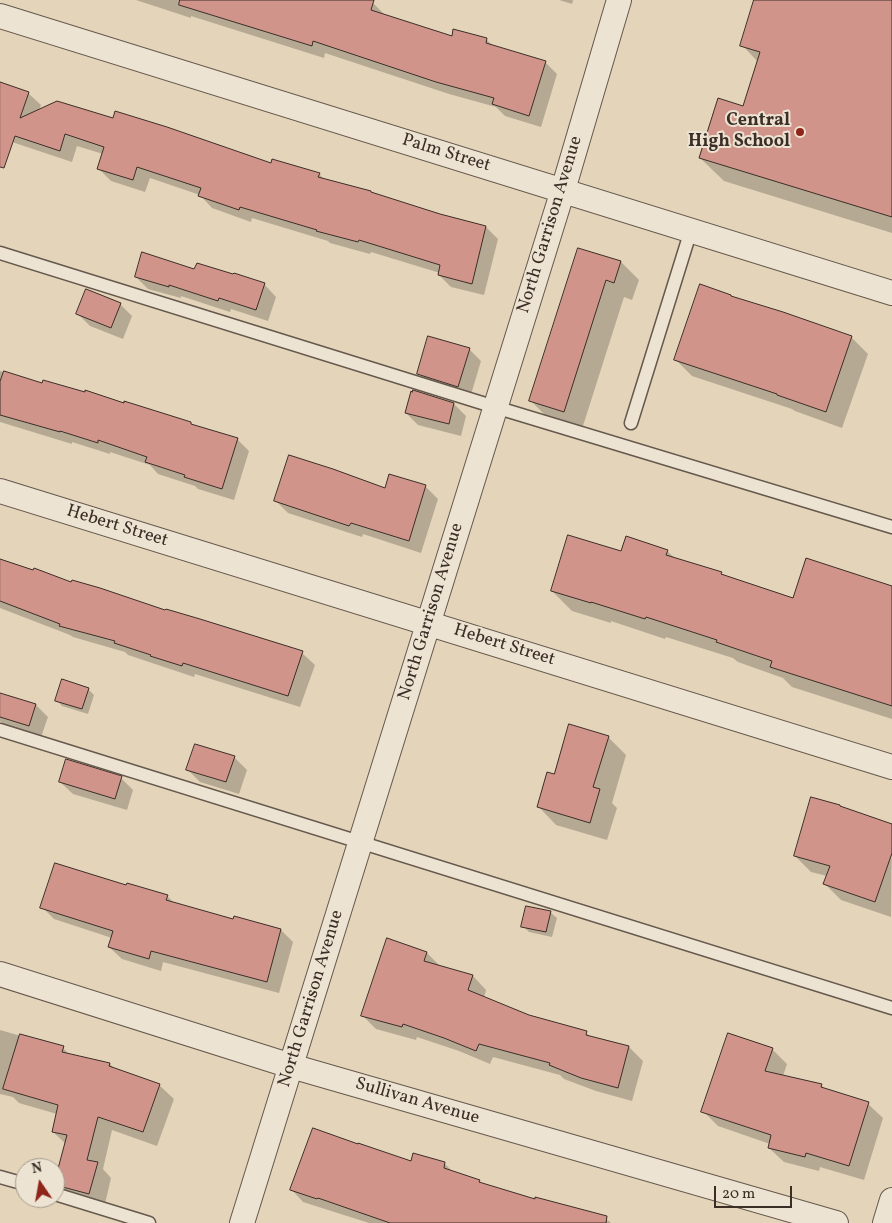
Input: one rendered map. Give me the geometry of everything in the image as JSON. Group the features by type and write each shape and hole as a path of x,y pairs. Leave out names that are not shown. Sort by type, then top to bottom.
{"street":[{"name":"North Garrison Avenue","path":"242,1223 563,190 619,0"},
{"name":"Palm Street","path":"0,16 892,293"},
{"name":"Hebert Street","path":"0,491 892,767"},
{"name":"Sullivan Avenue","path":"0,974 291,1066 836,1223"},
{"path":"885,1223 892,1200"}],"lane":[{"path":"631,423 692,230"},
{"path":"0,253 495,407 892,527"},
{"path":"0,730 892,1008"},
{"path":"0,1177 15,1181"},
{"path":"65,1197 149,1223"}],"building":[{"path":"180,0 374,0 371,10 452,36 453,29 487,38 486,43 546,61 529,116 492,104 494,98 436,82 313,41 312,46 179,5"},
{"name":"Central High School","path":"754,0 892,0 892,217 699,158 718,98 743,106 760,52 740,46"},
{"path":"0,82 29,92 20,118 57,101 113,118 115,111 271,163 272,159 320,173 318,177 486,226 472,284 438,275 440,265 359,240 358,242 316,231 240,207 239,210 198,196 201,188 137,167 133,180 97,169 104,147 65,134 60,151 15,136 4,168 0,167"},
{"path":"578,248 621,261 614,283 606,280 564,412 529,401"},
{"path":"142,252 194,269 197,263 265,283 256,310 219,298 218,301 169,285 169,287 135,277"},
{"path":"700,284 852,336 826,412 674,360"},
{"path":"86,289 121,303 111,328 76,314"},
{"path":"428,336 470,348 458,387 417,374"},
{"path":"4,371 42,383 43,380 85,392 85,390 124,403 124,401 238,438 222,489 145,462 147,457 98,440 98,443 0,415 0,382"},
{"path":"413,390 454,403 449,424 405,413 411,391"},
{"path":"289,455 385,488 389,474 426,485 409,541 351,523 349,526 274,501"},
{"path":"568,535 621,551 626,536 668,550 666,555 722,572 721,574 793,598 806,558 892,586 892,706 770,667 772,661 716,642 717,640 646,617 645,619 551,591"},
{"path":"0,559 303,651 288,696 183,663 182,666 114,643 115,641 59,626 60,624 0,601"},
{"path":"62,679 89,688 82,709 55,701"},
{"path":"0,693 36,704 29,726 0,717"},
{"path":"569,724 609,736 593,787 600,789 590,823 537,807 547,772 554,774"},
{"path":"195,744 235,756 226,782 186,770"},
{"path":"66,759 122,776 115,799 59,782"},
{"path":"811,797 840,805 892,824 892,853 875,902 823,884 830,866 794,856"},
{"path":"55,863 126,885 127,883 168,895 166,900 233,919 234,916 281,929 267,982 151,951 149,959 108,947 113,931 40,908"},
{"path":"526,906 551,911 546,932 521,927"},
{"path":"387,938 427,952 424,961 473,975 468,990 529,1015 587,1031 586,1035 629,1046 618,1088 581,1078 549,1065 550,1063 479,1044 476,1051 403,1024 402,1027 361,1016"},
{"path":"728,1033 773,1048 765,1071 822,1084 821,1087 869,1102 849,1166 806,1153 805,1157 768,1148 771,1135 701,1112"},
{"path":"20,1034 64,1046 62,1052 110,1063 109,1066 160,1084 143,1132 98,1117 87,1160 98,1162 89,1194 65,1188 65,1158 61,1158 67,1135 52,1132 58,1105 3,1089"},
{"path":"313,1128 411,1161 413,1153 445,1162 444,1168 480,1180 479,1182 535,1199 535,1197 607,1216 606,1223 390,1223 290,1190"}],"place":[{"name":"Central High School","path":"800,132"}]}
